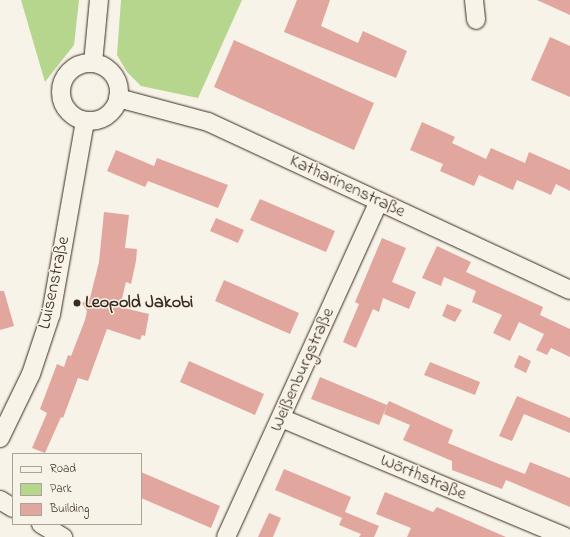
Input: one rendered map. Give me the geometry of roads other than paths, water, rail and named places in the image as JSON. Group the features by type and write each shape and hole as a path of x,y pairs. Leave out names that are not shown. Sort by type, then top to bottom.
{"street":[{"path":"93,63 99,0"},
{"path":"474,0 476,20"},
{"path":"83,63 93,63 110,71 116,79 118,98 106,116 94,121 85,121 68,111 60,93 66,74 83,63"},
{"name":"Katharinenstraße","path":"118,98 208,122 378,203 570,290"},
{"name":"Luisenstraße","path":"0,438 30,374 51,314 85,121"},
{"name":"Weißenburgstraße","path":"226,537 378,203"},
{"name":"Wörthstraße","path":"281,418 565,537"},
{"path":"0,500 12,507"},
{"path":"42,525 62,537"}],"place":[{"name":"Leopold Jakobi","path":"77,303"}]}
